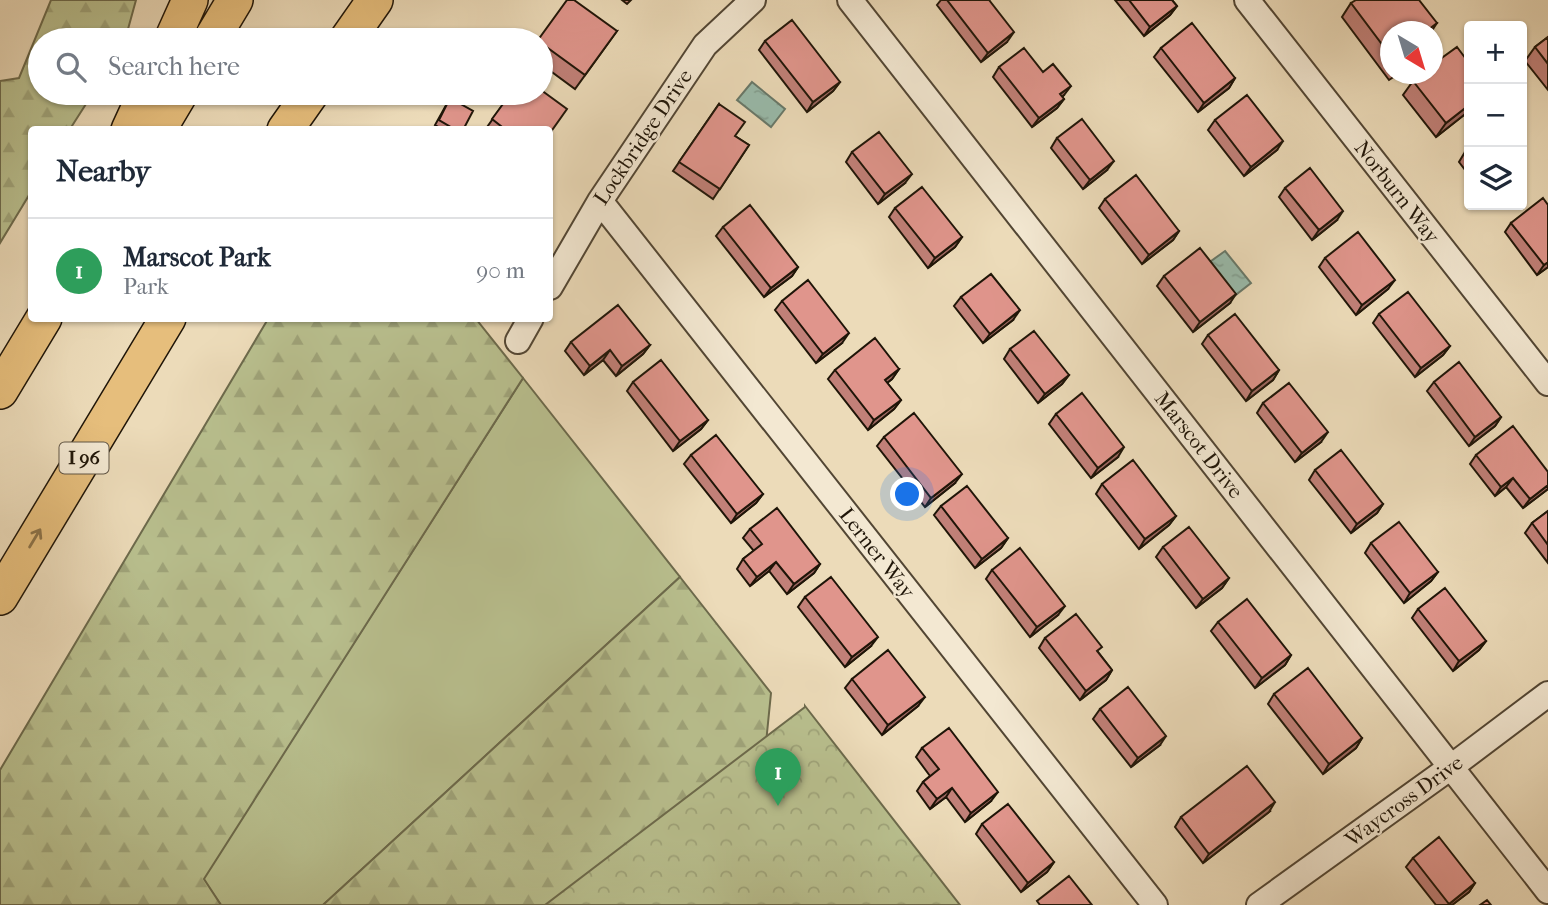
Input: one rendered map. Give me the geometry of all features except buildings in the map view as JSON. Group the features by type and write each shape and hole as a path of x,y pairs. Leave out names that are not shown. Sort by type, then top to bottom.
{"highway":[{"path":"177,28 190,0"},
{"path":"218,28 235,0"},
{"path":"344,28 361,0"},
{"path":"355,28 375,0"},
{"path":"131,126 140,105"},
{"path":"160,126 173,105"},
{"path":"286,126 298,105"},
{"path":"287,126 302,105"},
{"path":"0,391 42,322"},
{"name":"I 96","path":"0,597 166,322"}],"street":[{"name":"Lockbridge Drive","path":"553,282 600,201 705,45 754,0"},
{"name":"Marscot Drive","path":"850,0 1548,891"},
{"name":"Norburn Way","path":"1247,0 1548,383"},
{"name":"Lerner Way","path":"600,201 1154,905"},
{"path":"518,341 529,322"},
{"name":"Waycross Drive","path":"1259,905 1548,694"}],"green space":[{"path":"51,0 136,0 128,28 40,28"},
{"path":"28,56 28,105 85,105 72,126 28,126 28,197 0,243 0,81 19,78"},
{"path":"266,322 478,322 523,378 204,879 221,905 0,905 0,770"},
{"path":"523,378 680,577 323,905 221,905 203,879"},
{"path":"680,577 771,693 764,763 567,905 323,905"},
{"path":"805,707 960,905 545,905"}],"water":[{"path":"752,82 785,109 771,127 737,100"},
{"path":"1225,251 1251,283 1233,297 1207,264"}],"place":[{"name":"Marscot Park","path":"778,806"}]}
